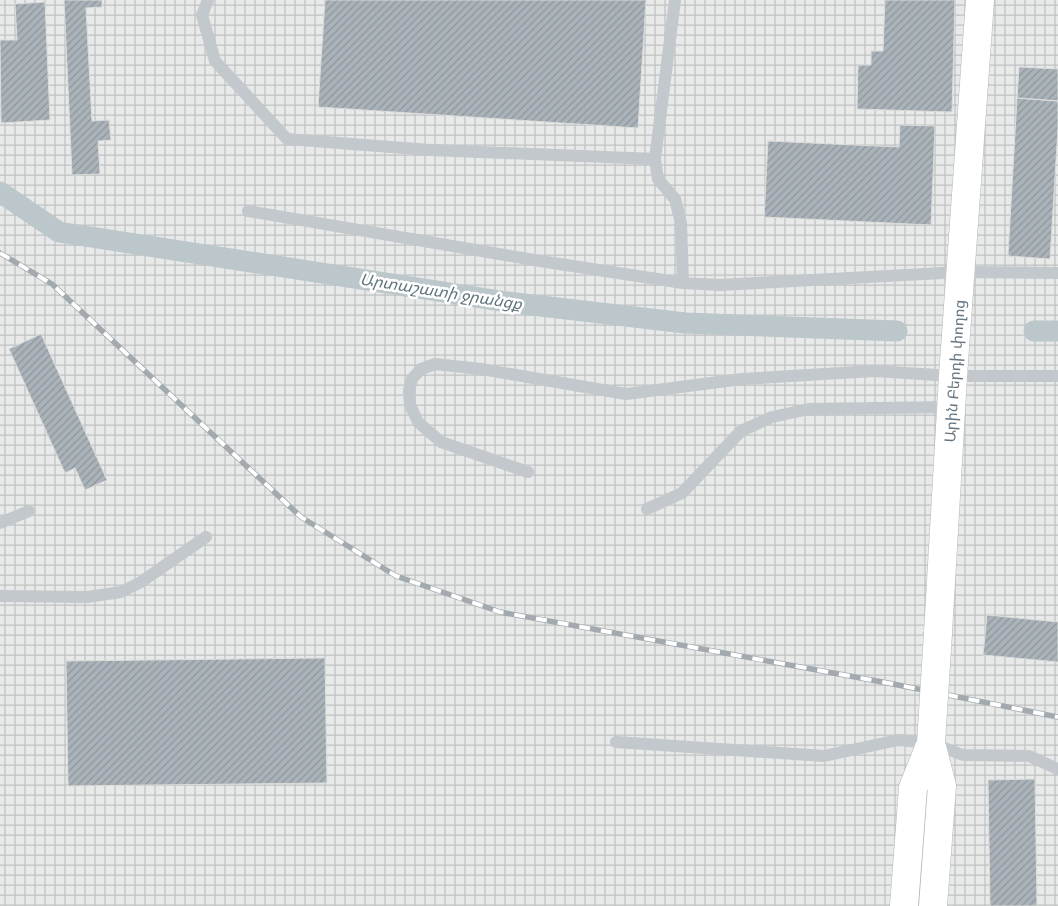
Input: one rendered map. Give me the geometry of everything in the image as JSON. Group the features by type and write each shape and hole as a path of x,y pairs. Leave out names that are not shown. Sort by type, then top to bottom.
{"street":[{"name":"Արին Բերդի փողոց","path":"904,906 913,788 931,742 953,376 980,0"},
{"name":"Արին Բերդի փողոց","path":"931,742 942,786 933,906"}],"lane":[{"path":"208,0 202,15 215,61 288,139 430,150 655,159"},
{"path":"675,0 655,159 658,179 675,200 681,223 682,283"},
{"path":"248,211 540,261 682,283 720,285 961,272 1058,273"},
{"path":"528,472 442,442 418,422 410,404 409,391 412,379 421,369 435,364 481,369 626,394 742,379 874,371 953,376 1058,376"},
{"path":"647,509 682,493 741,431 772,417 809,409 951,407"},
{"path":"0,523 29,511"},
{"path":"0,596 87,597 106,596 121,592 141,582 206,537"},
{"path":"616,742 824,756 898,740 931,742 963,755 1029,756 1058,769"}],"shaded area":[{"path":"0,0 1058,0 1058,906 0,906"}],"building":[{"path":"64,0 102,0 102,7 86,8 92,121 109,120 111,140 98,141 100,174 72,175"},
{"path":"325,0 646,0 638,128 318,107"},
{"path":"885,0 955,0 952,112 857,109 858,65 871,65 871,51 883,51"},
{"path":"45,2 50,120 1,123 0,40 17,40 15,4"},
{"path":"1019,67 1058,69 1058,101 1017,98"},
{"path":"1017,98 1058,101 1050,259 1008,256"},
{"path":"900,125 935,126 931,225 764,217 768,141 899,147"},
{"path":"41,334 107,480 85,490 75,468 65,473 9,349"},
{"path":"987,615 1058,622 1058,662 983,655"},
{"path":"325,658 327,783 68,786 66,661"},
{"path":"1035,779 1037,906 990,906 988,780"}],"waterway":[{"name":"Արտաշատի ջրանցք","path":"0,192 59,232 507,302 685,323 897,331"},
{"name":"Արտաշատի ջրանցք","path":"1034,331 1058,331"}],"railway":[{"path":"0,253 52,284 301,517 396,576 500,612 888,683 1058,717"}]}
